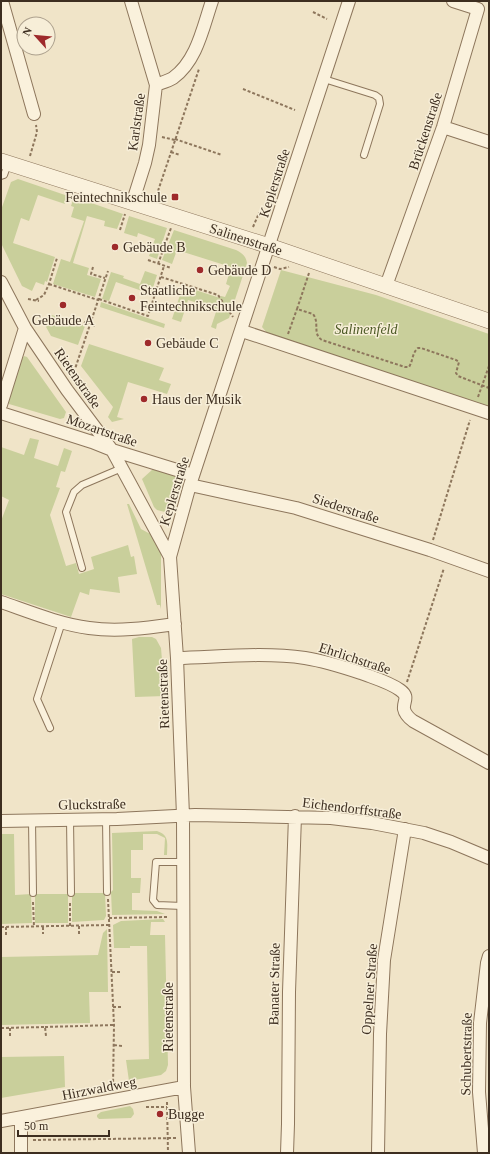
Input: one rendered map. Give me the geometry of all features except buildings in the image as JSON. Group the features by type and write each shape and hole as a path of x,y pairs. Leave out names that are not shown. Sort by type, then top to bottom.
{"street":[{"path":"2,1 34,114"},
{"name":"Karlstraße","path":"131,1 156,85 149,145 133,201"},
{"path":"156,85 172,78 186,66 194,51 212,1"},
{"name":"Keplerstraße","path":"170,557 192,480 349,1"},
{"name":"Brückenstraße","path":"386,286 443,127 478,9 452,1"},
{"path":"443,127 489,142"},
{"name":"Salinenstraße","path":"4,167 26,169 133,201 489,320"},
{"name":"Rietenstraße","path":"1,282 25,328 67,390 112,450 170,557 177,658 183,816 184,1087 189,1153"},
{"path":"1,406 25,328"},
{"path":"242,331 489,413"},
{"name":"Mozartstraße","path":"1,413 92,442 192,480"},
{"name":"Siederstraße","path":"192,480 296,508 430,550 489,571"},
{"path":"1,602 62,622 89,628 125,630 175,624"},
{"name":"Ehrlichstraße","path":"177,658 273,655 305,658 331,663 355,671 400,690 405,695 406,701 404,708 407,716 412,721 489,763"},
{"name":"Eichendorffstraße","path":"183,816 295,816 332,818 372,823 424,833 451,842 489,858"},
{"name":"Gluckstraße","path":"1,821 183,816"},
{"name":"Banater Straße","path":"287,1153 289,992 295,816"},
{"name":"Oppelner Straße","path":"378,1153 380,1034 384,960 405,830"},
{"name":"Schubertstraße","path":"484,1153 479,1092 480,1023 489,956"},
{"name":"Hirzwaldweg","path":"1,1121 184,1087"},
{"path":"21,1118 21,1153"}],"lane":[{"path":"324,79 375,95 379,98 380,104 364,155"},
{"path":"82,568 66,512 74,492 82,485 122,468"},
{"path":"50,728 37,699 62,622"},
{"path":"70,819 71,895"},
{"path":"106,819 108,894"},
{"path":"32,820 33,895"},
{"path":"183,862 156,862 153,900 157,904 183,906"}],"path":[{"path":"313,12 327,19"},
{"path":"158,191 199,69"},
{"path":"243,89 295,110"},
{"path":"26,169 37,132 34,114"},
{"path":"175,139 222,155"},
{"path":"171,152 180,155"},
{"path":"120,230 124,218"},
{"path":"158,264 171,227"},
{"path":"36,300 44,295 57,258"},
{"path":"148,260 171,268"},
{"path":"49,284 148,316 164,266"},
{"path":"93,267 91,274 105,278"},
{"path":"74,372 108,271"},
{"path":"286,341 309,273"},
{"path":"161,277 218,295 234,317"},
{"path":"28,299 39,301"},
{"path":"297,309 314,314 317,321 317,334 322,340 409,367 415,350 422,348 456,360 459,362 456,373 458,376 489,388"},
{"path":"84,322 95,326"},
{"path":"430,550 474,408 489,366"},
{"path":"407,683 448,557"},
{"path":"108,894 114,1025 113,1086"},
{"path":"33,895 34,927"},
{"path":"70,926 71,895"},
{"path":"109,918 168,917"},
{"path":"1,927 110,925"},
{"path":"43,926 43,934"},
{"path":"79,926 79,934"},
{"path":"6,927 6,936"},
{"path":"112,972 121,972"},
{"path":"113,1007 122,1007"},
{"path":"1,1028 114,1025"},
{"path":"45,1027 46,1036"},
{"path":"10,1028 10,1036"},
{"path":"114,1045 122,1046"},
{"path":"167,1102 168,1153"},
{"path":"146,1107 167,1107"},
{"path":"28,1140 176,1138"}],"green space":[{"path":"18,179 68,196 65,204 38,195 29,221 21,218 13,243 55,257 47,282 45,281 44,285 36,282 32,291 22,286 1,243 1,210 11,182"},
{"path":"74,197 123,214 117,229 104,226 105,221 87,216 73,263 89,268 87,275 101,279 95,297 53,284 61,259 70,262 84,221 71,217 74,207 71,206"},
{"path":"129,216 167,228 157,259 149,256 155,239 138,233 137,237 124,233"},
{"path":"174,230 236,250 246,258 247,263 229,318 217,324 216,329 211,327 217,309 188,300 181,322 172,319 183,286 220,298 221,296 225,297 230,286 226,284 231,267 177,250 172,264 162,260"},
{"name":"Salinenfeld","path":"281,270 376,295 489,334 489,406 268,334 262,327"},
{"path":"145,271 157,275 151,294 116,282 109,301 102,299 111,272 124,276 123,278 140,284"},
{"path":"101,302 165,324 164,328 100,307"},
{"path":"49,314 85,326 78,345 51,336 45,325"},
{"path":"89,344 164,368 159,380 171,384 167,394 128,382 117,417 124,419 112,422 108,417 113,407 81,366"},
{"path":"24,356 27,357 66,412 64,418 60,419 9,404 8,401"},
{"path":"30,438 39,440 34,458 58,466 64,448 72,451 65,472 61,471 56,487 60,488 50,515 66,566 76,563 79,574 94,569 91,557 128,545 131,557 134,556 137,574 118,577 120,593 90,589 89,595 80,592 71,617 1,594 1,521 9,500 1,496 1,447 24,455"},
{"path":"153,469 175,476 179,482 179,491 175,507 165,512 157,510 154,507 142,479"},
{"path":"127,504 129,504 141,529 154,536 161,550 161,609 160,605 157,605"},
{"path":"139,637 152,637 156,639 161,648 165,696 135,697 132,639"},
{"path":"157,831 166,837 167,855 164,855 165,838 157,834 143,834 143,850 131,850 131,878 141,878 140,893 132,893 132,910 157,911 165,914 112,915 112,833"},
{"path":"1,834 14,834 15,895 31,894 32,923 1,924"},
{"path":"72,893 105,893 106,916 104,920 72,922"},
{"path":"35,894 68,894 68,923 35,923"},
{"path":"163,919 165,922 151,922 150,935 165,935 168,1065 166,1071 161,1075 129,1081 126,1060 149,1059 147,946 114,948 113,925 121,921"},
{"path":"107,929 108,992 89,992 90,1023 1,1025 1,957 98,955 103,933"},
{"path":"64,1056 65,1087 1,1098 1,1057"},
{"path":"130,1106 133,1109 134,1114 131,1118 99,1119 97,1117 97,1115 101,1112"}],"place":[{"name":"Feintechnikschule","path":"175,197"},
{"name":"Gebäude B","path":"115,247"},
{"name":"Gebäude D","path":"200,270"},
{"name":"Staatliche Feintechnikschule","path":"132,298"},
{"name":"Gebäude A","path":"63,305"},
{"name":"Gebäude C","path":"148,343"},
{"name":"Haus der Musik","path":"144,399"},
{"name":"Bugge","path":"160,1114"}]}
